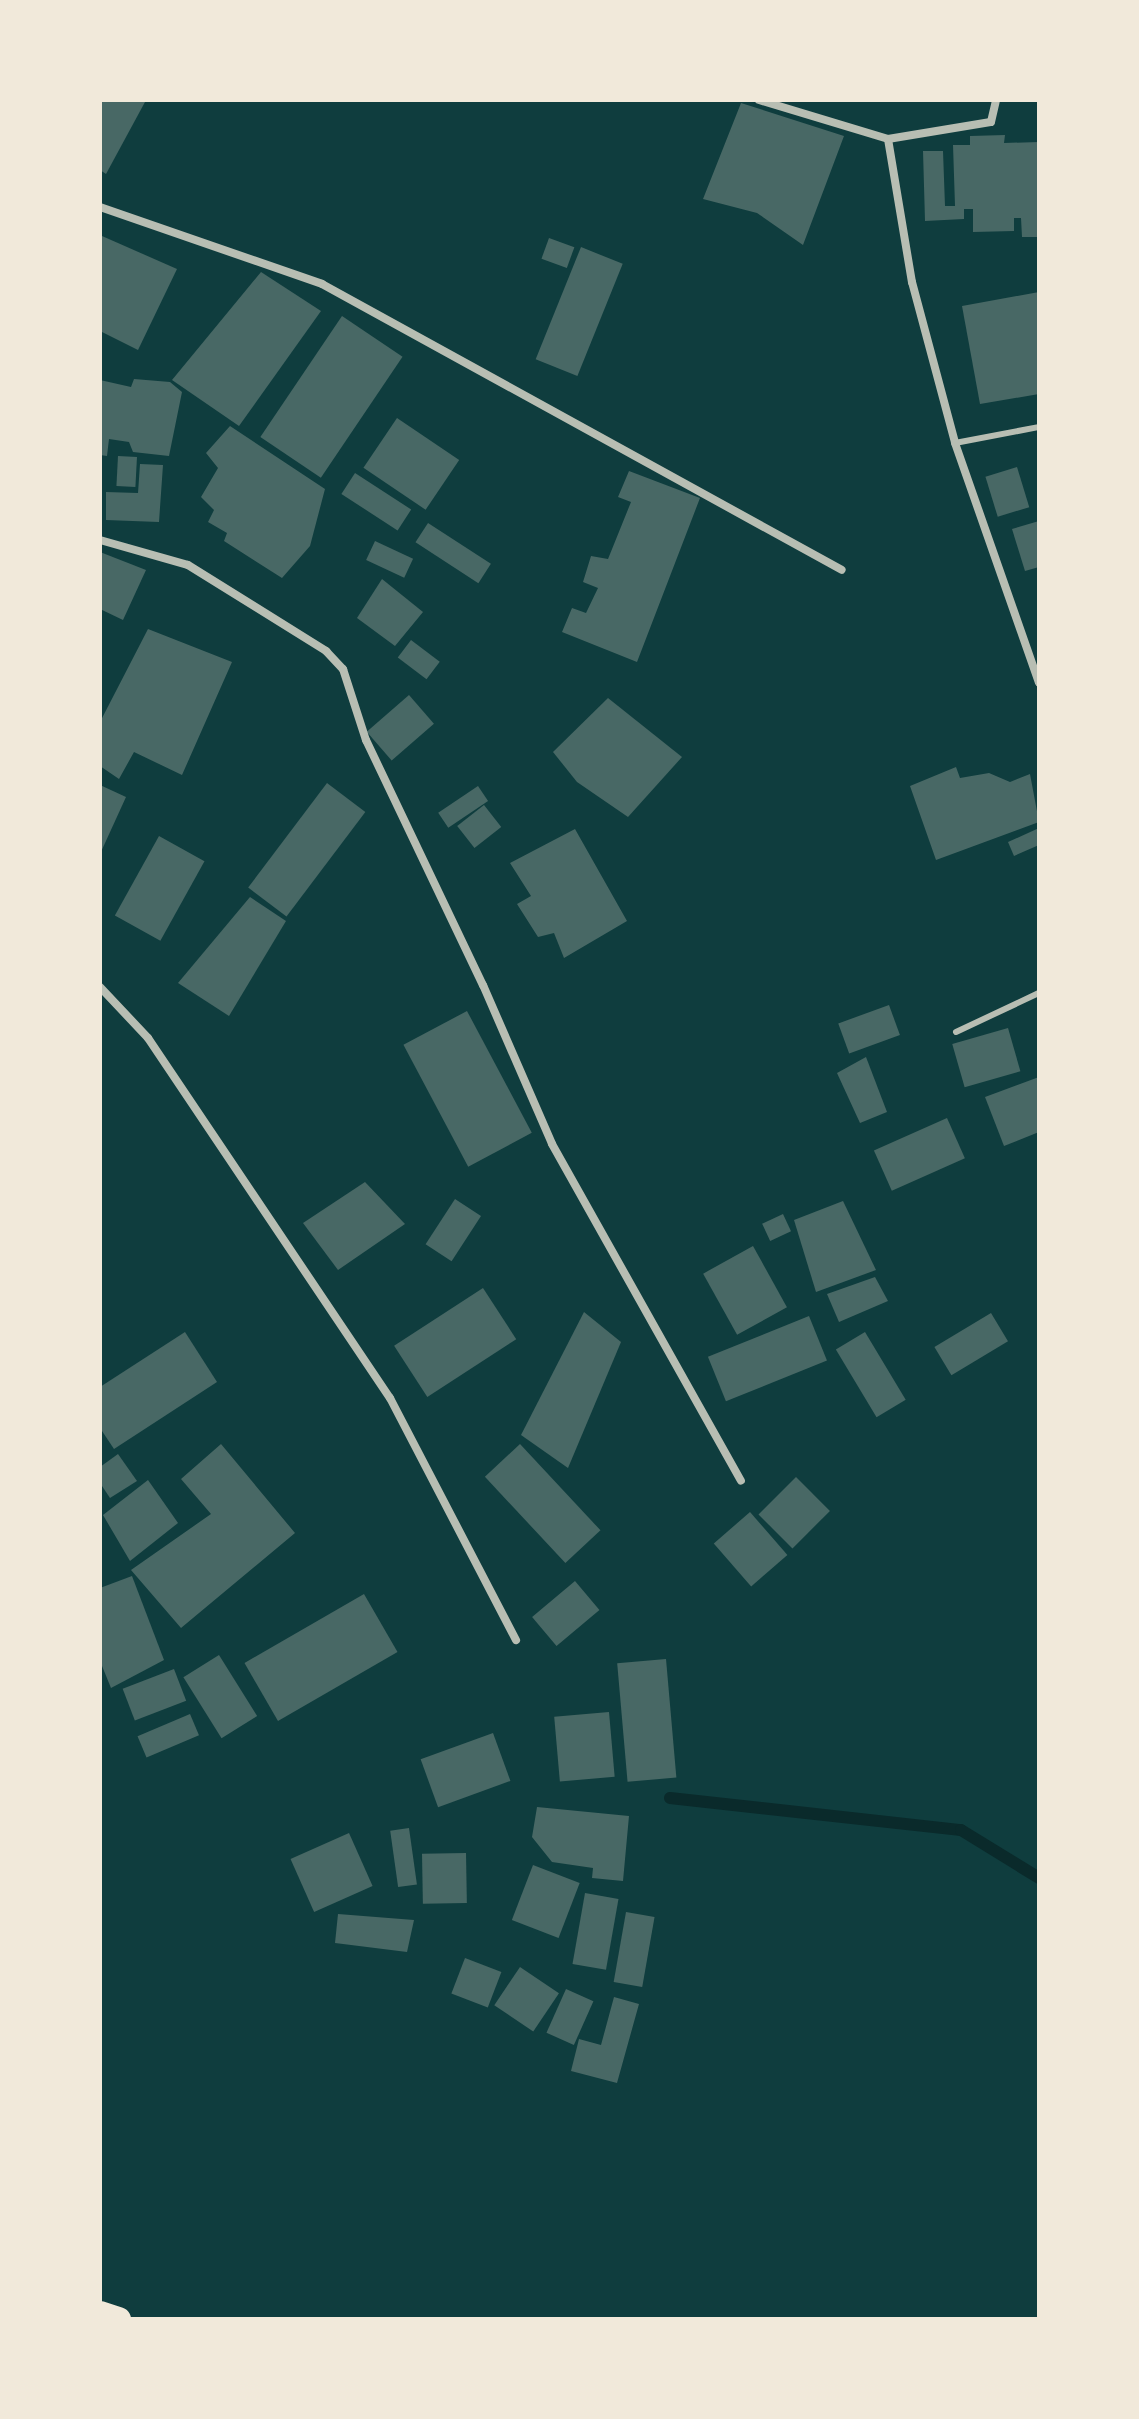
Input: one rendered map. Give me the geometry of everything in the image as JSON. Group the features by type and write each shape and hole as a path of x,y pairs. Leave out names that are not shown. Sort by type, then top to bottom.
{"highway":[{"path":"100,2313 119,2319"}],"street":[{"path":"759,100 888,139 991,122 996,100"},
{"path":"888,139 912,282 955,443 1039,683"},
{"path":"100,207 322,284 842,570"},
{"path":"100,540 188,565 326,651 343,669 366,740 552,1144 741,1481"},
{"path":"100,987 148,1038 390,1398 516,1640"}],"lane":[{"path":"955,443 1039,427"},
{"path":"956,1032 1039,993"}],"building":[{"path":"100,100 145,102 106,174 100,170"},
{"path":"741,103 844,136 803,245 757,213 703,199"},
{"path":"1005,135 1004,143 1039,142 1039,237 1022,237 1021,218 1014,218 1014,231 973,232 973,209 964,209 964,219 925,221 923,151 943,151 945,206 955,206 953,145 970,145 970,136"},
{"path":"102,236 177,269 138,350 100,331"},
{"path":"549,238 574,247 567,268 541,259"},
{"path":"581,247 623,264 577,376 536,359"},
{"path":"261,272 321,311 239,426 172,380"},
{"path":"1039,292 1039,394 980,404 962,306"},
{"path":"342,316 403,357 321,478 260,437"},
{"path":"134,379 170,382 182,392 169,456 133,452 129,442 109,439 107,456 100,455 100,380 131,387"},
{"path":"397,418 459,460 426,510 363,468"},
{"path":"230,426 325,489 310,546 282,578 224,541 227,533 208,522 214,510 201,497 218,468 206,453"},
{"path":"118,456 137,457 135,487 116,486"},
{"path":"140,464 163,465 159,522 106,520 106,492 138,493"},
{"path":"1017,467 1029,507 998,517 985,477"},
{"path":"629,471 700,498 637,662 562,632 572,608 586,613 598,588 583,582 591,556 608,559 631,502 618,497"},
{"path":"355,473 411,509 398,530 341,494"},
{"path":"1039,521 1039,567 1025,571 1012,529"},
{"path":"428,523 491,564 478,583 415,542"},
{"path":"375,541 413,559 404,578 366,560"},
{"path":"100,552 146,570 123,620 100,609"},
{"path":"382,579 423,612 395,646 357,618"},
{"path":"148,629 232,662 182,775 134,752 119,779 100,766 100,722"},
{"path":"411,640 440,662 427,679 398,658"},
{"path":"409,695 434,724 392,760 367,732"},
{"path":"608,698 682,757 628,817 577,782 553,752"},
{"path":"956,767 960,778 989,773 1010,782 1030,774 1039,822 936,860 910,786"},
{"path":"327,783 365,812 286,917 248,888"},
{"path":"100,785 126,797 100,854"},
{"path":"478,786 488,801 448,828 438,813"},
{"path":"484,805 501,827 474,848 457,826"},
{"path":"1039,828 1039,845 1014,856 1008,842"},
{"path":"575,829 627,921 564,958 554,933 538,937 517,904 531,896 510,863"},
{"path":"159,836 204,861 160,941 115,916"},
{"path":"250,897 286,921 229,1016 178,983"},
{"path":"889,1005 900,1035 849,1054 838,1023"},
{"path":"467,1011 532,1133 468,1167 403,1045"},
{"path":"1008,1028 1020,1071 965,1087 952,1044"},
{"path":"866,1057 887,1112 860,1123 837,1073"},
{"path":"1039,1077 1039,1132 1004,1146 985,1097"},
{"path":"947,1118 965,1158 892,1191 874,1151"},
{"path":"365,1182 405,1224 338,1270 303,1223"},
{"path":"455,1199 481,1216 452,1261 426,1244"},
{"path":"843,1201 876,1270 816,1292 794,1220"},
{"path":"783,1214 791,1231 770,1241 762,1224"},
{"path":"753,1246 787,1307 737,1335 703,1274"},
{"path":"875,1277 888,1301 839,1322 827,1294"},
{"path":"483,1288 516,1339 427,1397 394,1346"},
{"path":"584,1312 621,1342 568,1468 521,1435"},
{"path":"991,1313 1008,1341 951,1375 934,1347"},
{"path":"809,1316 827,1361 726,1401 708,1357"},
{"path":"185,1332 217,1382 114,1449 100,1428 100,1387"},
{"path":"865,1332 906,1400 877,1417 836,1350"},
{"path":"221,1444 295,1533 181,1628 131,1570 211,1514 181,1479"},
{"path":"520,1444 600,1530 565,1563 485,1477"},
{"path":"118,1454 137,1481 110,1498 100,1483 100,1467"},
{"path":"796,1477 830,1511 792,1548 759,1514"},
{"path":"148,1480 178,1523 130,1561 103,1515"},
{"path":"750,1512 787,1555 751,1587 714,1543"},
{"path":"132,1576 164,1660 111,1688 100,1661 100,1588"},
{"path":"575,1581 599,1610 557,1646 532,1617"},
{"path":"364,1594 398,1652 278,1721 244,1663"},
{"path":"219,1655 257,1716 222,1738 183,1677"},
{"path":"666,1659 676,1778 628,1782 617,1663"},
{"path":"174,1669 186,1701 135,1720 123,1689"},
{"path":"609,1712 615,1777 560,1782 554,1717"},
{"path":"190,1714 199,1735 147,1757 138,1736"},
{"path":"493,1733 510,1781 438,1807 421,1759"},
{"path":"537,1807 629,1816 623,1881 592,1878 593,1868 552,1862 532,1837"},
{"path":"409,1828 417,1884 398,1887 390,1831"},
{"path":"349,1833 373,1886 314,1912 291,1859"},
{"path":"466,1853 467,1903 423,1904 422,1854"},
{"path":"533,1865 580,1883 559,1938 512,1920"},
{"path":"585,1893 618,1899 606,1970 572,1964"},
{"path":"626,1912 655,1917 642,1987 614,1982"},
{"path":"338,1914 414,1920 407,1952 335,1943"},
{"path":"465,1958 501,1972 488,2007 451,1993"},
{"path":"520,1967 559,1993 533,2031 494,2005"},
{"path":"566,1989 593,2001 574,2045 546,2033"},
{"path":"614,1997 639,2004 617,2083 571,2071 579,2039 601,2045"}],"waterway":[{"path":"670,1798 961,1830 1039,1878"}]}
